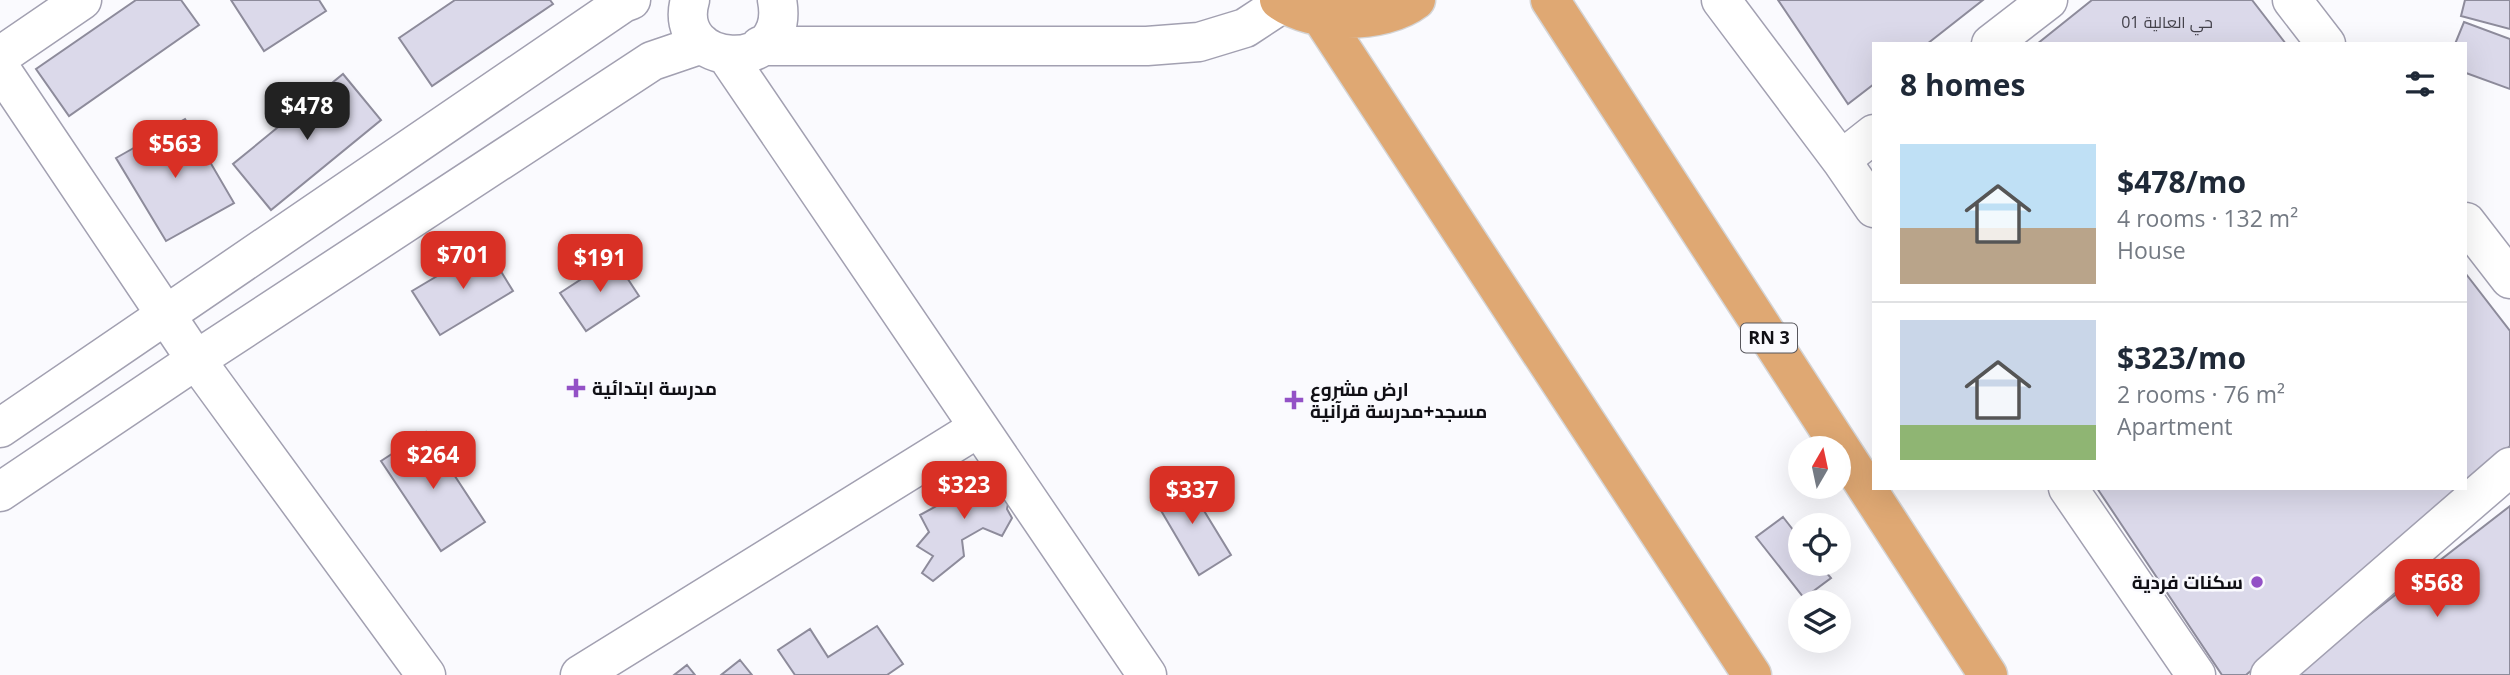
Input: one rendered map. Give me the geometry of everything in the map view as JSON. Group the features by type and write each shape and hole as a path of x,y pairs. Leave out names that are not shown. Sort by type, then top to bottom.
{"main road":[{"path":"1281,2 1321,17 1367,19 1409,5 1416,0"},
{"name":"RN 3","path":"1550,0 1988,675"},
{"path":"1321,17 1752,675"}],"street":[{"path":"0,56 82,0"},
{"path":"0,428 631,0"},
{"path":"690,0 689,20 694,33 730,49 1147,46 1199,42 1245,29 1281,2"},
{"path":"0,492 195,360 652,61 768,40 776,26 779,11 777,0"},
{"path":"1721,0 1872,205"},
{"path":"1994,42 2048,0"},
{"path":"2292,0 2324,42"},
{"path":"730,49 978,428 1147,675"},
{"path":"0,68 195,360 426,675"},
{"path":"1841,160 1872,136"},
{"path":"2467,223 2510,279"},
{"path":"580,675 978,428"},
{"path":"2270,675 2510,467"},
{"path":"2069,490 2196,675"}],"building":[{"path":"136,0 181,0 199,25 69,116 36,69"},
{"path":"231,0 319,0 326,11 264,51"},
{"path":"455,0 550,0 553,4 432,86 399,38"},
{"path":"1778,0 1983,0 1930,42 1872,42 1872,86 1848,104"},
{"path":"2092,0 2252,0 2284,42 2040,42"},
{"path":"2465,0 2510,0 2510,29 2461,16"},
{"path":"2464,22 2510,39 2510,89 2467,73 2467,42 2456,42"},
{"path":"343,74 381,120 271,210 233,164"},
{"path":"185,119 234,203 166,241 116,158"},
{"path":"486,247 513,291 440,335 412,291"},
{"path":"614,258 639,296 586,331 560,293"},
{"path":"2467,275 2510,331 2510,446 2467,484"},
{"path":"426,432 485,522 441,551 381,461"},
{"path":"982,468 1010,494 1007,509 1012,518 1002,536 983,528 962,540 964,556 933,581 922,573 933,556 917,546 929,532 920,515 975,485 968,475"},
{"path":"1184,478 1231,555 1199,575 1153,497"},
{"name":"سكنات فردية","path":"2098,490 2459,490 2246,675 2222,675"},
{"path":"2510,506 2510,675 2292,675"},
{"path":"1783,517 1788,523 1788,576 1831,578 1815,590 1798,590 1756,537"},
{"path":"877,626 903,664 887,675 795,675 778,650 810,629 828,657"},
{"path":"740,660 752,675 721,675"},
{"path":"687,665 695,675 674,675"}],"place":[{"name":"مدرسة ابتدائية","path":"576,388"},
{"name":"ارض مشروع مسجد+مدرسة قرآنية","path":"1294,400"},
{"name":"سكنات فردية","path":"2257,582"}]}
